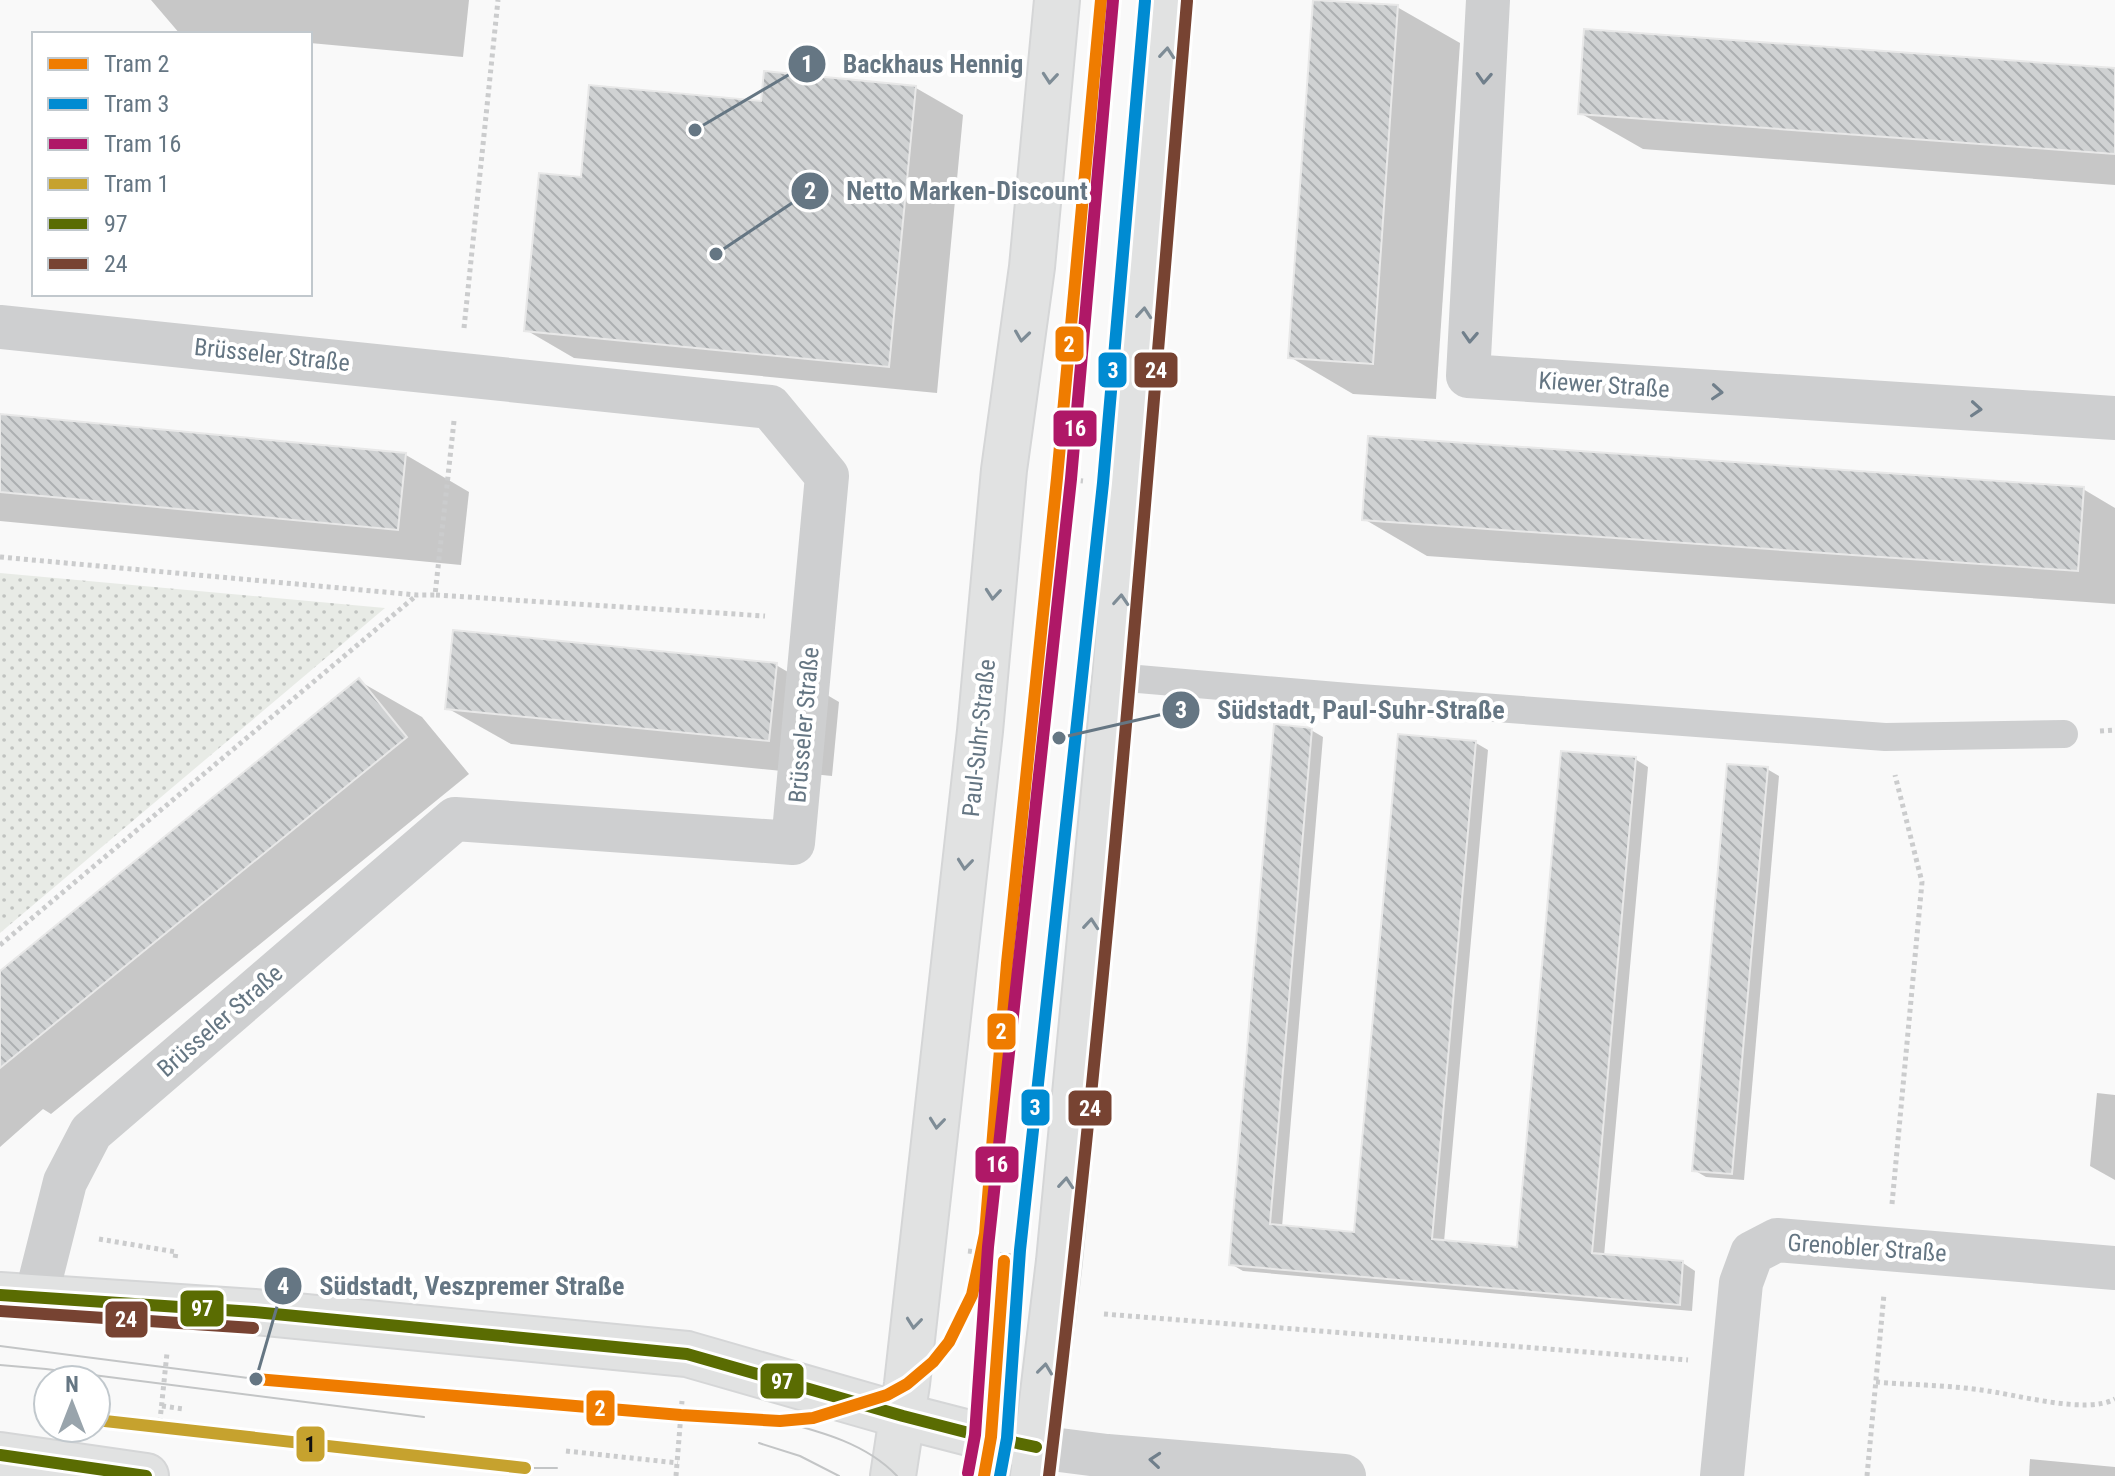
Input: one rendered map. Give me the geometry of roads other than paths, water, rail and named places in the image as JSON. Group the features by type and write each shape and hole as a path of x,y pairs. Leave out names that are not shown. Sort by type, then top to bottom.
{"street":[{"name":"Paul-Suhr-Straße","path":"893,1476 923,1246 980,731 1004,470 1032,267 1057,0"},
{"path":"1034,1461 1059,1261 1115,677 1171,0"},
{"name":"Kiewer Straße","path":"1488,0 1468,376 2115,418"},
{"name":"Brüsseler Straße","path":"0,327 770,407 827,476 793,843 455,819 91,1132 65,1182 18,1296"},
{"name":"Grenobler Straße","path":"1722,1476 1741,1283 1752,1253 1777,1240 2115,1268"},
{"path":"18,1296 254,1312 687,1354 969,1433 1034,1461 1107,1456 1344,1476"},
{"path":"0,1455 146,1476"}],"lane":[{"path":"1115,677 1885,737 2064,734"}],"tram line":[{"name":"2","path":"256,1379 780,1421 813,1418 887,1395 907,1384 933,1362 949,1342 972,1295 985,1234 1007,963 1057,478 1101,0"},
{"name":"16","path":"968,1473 975,1435 988,1247 1071,479 1113,0"},
{"name":"3","path":"1000,1476 1007,1438 1020,1250 1103,483 1145,1"},
{"name":"2","path":"984,1476 991,1437 1004,1261"},
{"path":"0,1346 256,1379"},
{"path":"0,1365 424,1417"},
{"path":"780,1421 858,1447 897,1476"},
{"name":"1","path":"112,1422 525,1468"},
{"path":"759,1443 800,1456 839,1476"},
{"path":"525,1468 557,1468"}],"place":[{"name":"Backhaus Hennig","path":"695,130"},
{"name":"Netto Marken-Discount","path":"716,254"},
{"name":"Südstadt, Paul-Suhr-Straße","path":"1059,738"},
{"name":"Südstadt, Veszpremer Straße","path":"256,1379"}]}
